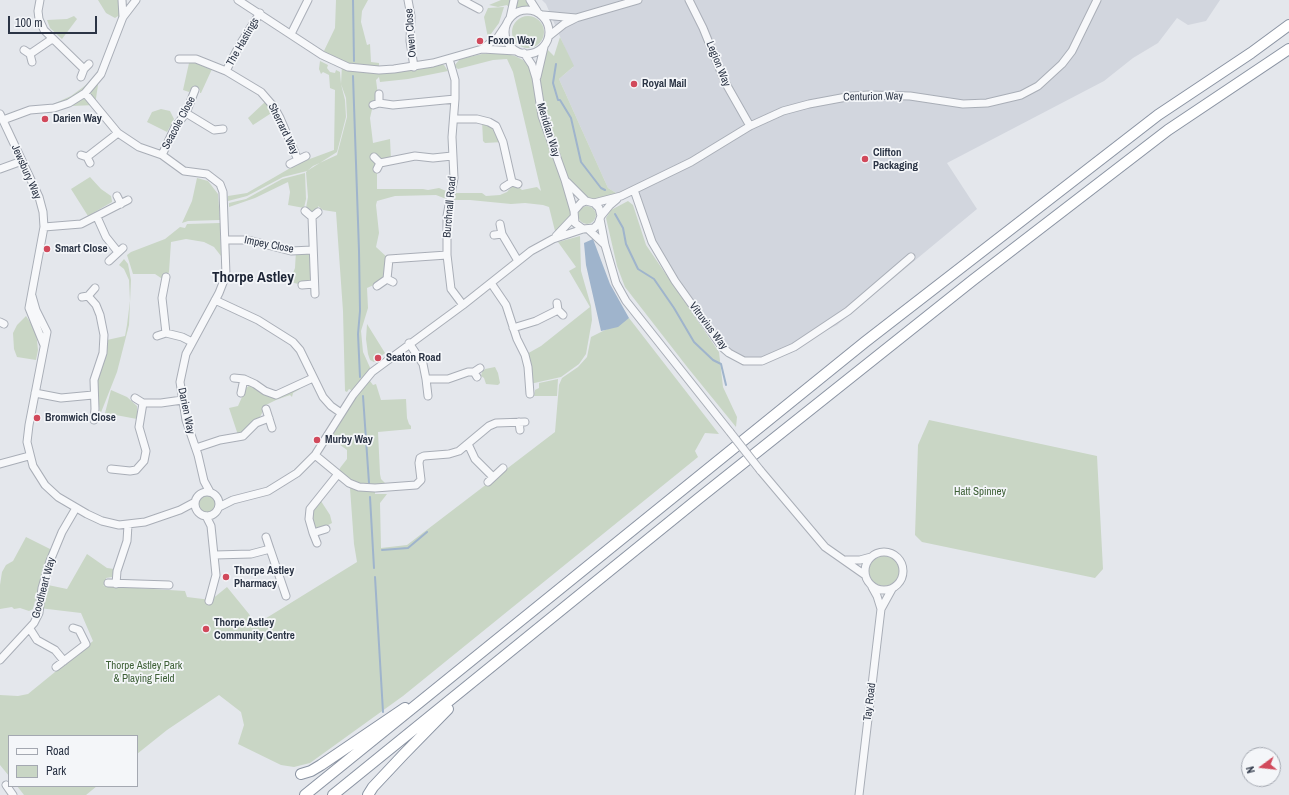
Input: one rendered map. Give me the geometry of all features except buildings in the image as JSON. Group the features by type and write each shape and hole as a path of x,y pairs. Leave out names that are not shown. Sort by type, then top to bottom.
{"highway":[{"path":"1251,53 1289,25"},
{"path":"305,795 865,342 1158,115 1251,53 1289,30"},
{"path":"333,795 698,499 973,280 1168,130 1289,49"},
{"path":"301,774 311,771 321,765 392,716 445,683"},
{"path":"368,795 471,684"}],"street":[{"path":"40,0 38,11 39,19 44,30 52,39 86,66 81,76"},
{"path":"123,17 122,0 129,2 135,0"},
{"path":"2,117 30,110 54,108 76,99 85,93 96,82 106,66 123,17 135,0"},
{"path":"238,0 333,61 348,67 378,70 414,67 449,59 482,49 498,37 508,21 520,11 529,9 540,14 576,18"},
{"path":"291,34 308,0"},
{"name":"Owen Close","path":"408,0 411,21 410,41 414,67"},
{"path":"462,0 481,9"},
{"path":"514,0 508,21 506,36 511,47 516,51"},
{"path":"530,0 549,25 549,36"},
{"path":"482,49 516,51 524,54 537,52 544,46 549,36 564,24 576,18 635,0"},
{"name":"Legion Way","path":"689,0 703,28 725,82 750,126"},
{"name":"Centurion Way","path":"590,202 621,196 691,162 750,126 790,109 809,104 852,96 899,96 963,104 987,103 1021,95 1038,86 1062,64 1072,51 1096,0"},
{"name":"The Hastings","path":"226,72 239,46 260,13"},
{"path":"32,62 27,52 52,39"},
{"name":"Meridian Way","path":"536,78 544,46"},
{"name":"Meridian Way","path":"524,54 532,65 536,78 542,116 565,180 573,214"},
{"name":"Sherrard Way","path":"179,59 196,59 253,86 268,100 280,118 298,160"},
{"name":"Burchnall Road","path":"449,59 455,80 455,119 452,137 454,178 447,216 447,255 451,289 463,305"},
{"name":"Seacole Close","path":"162,156 175,127 186,113 195,90"},
{"name":"Darien Way","path":"85,93 118,133 139,147 162,156 177,167 190,172 207,174 220,184 223,192 226,240 226,275 215,300 186,354 181,372 182,400 204,481 210,492"},
{"path":"379,94 376,104 393,105 455,99"},
{"path":"186,113 214,130 223,129"},
{"name":"Jewsbury Way","path":"2,117 39,197 43,212 44,227 32,296 30,299 29,312 44,345 28,434 29,456 33,466 45,485 58,497 102,521 128,525 146,522 180,510 195,502"},
{"path":"455,119 477,119 489,122 496,126 503,142 515,183 504,187"},
{"path":"86,158 118,133"},
{"path":"290,164 306,156"},
{"path":"374,157 378,166 415,156 433,158 452,156"},
{"path":"0,169 22,161"},
{"name":"Meridian Way","path":"565,180 590,202"},
{"name":"Vitruvius Way","path":"634,190 652,242 676,281 722,347 729,353 744,360 762,361 794,347 848,311 911,257"},
{"path":"117,196 121,204"},
{"name":"Centurion Way","path":"601,217 610,205 621,196"},
{"path":"44,227 74,226 97,217 128,200"},
{"path":"553,239 581,203 590,202 599,208 605,245 616,283 626,301 816,538 825,547 846,560 865,575 872,587 885,591 892,589 901,581 903,575 903,569 899,559 893,554 886,552 878,553 860,560 846,560"},
{"path":"305,212 315,215 312,250 315,294"},
{"path":"573,214 575,223 586,229 605,245"},
{"path":"97,217 106,237 120,250 109,261"},
{"path":"211,526 214,514 219,507 233,500 260,495 275,488 297,473 315,455 355,392 372,372 463,305 518,261 553,239 598,224 601,217"},
{"path":"500,224 502,234 518,261"},
{"path":"494,235 502,234"},
{"name":"Impey Close","path":"226,240 248,240 292,251 312,250"},
{"path":"377,286 390,281 387,256 447,255"},
{"path":"165,275 162,298 166,333"},
{"path":"491,283 506,305 513,328 525,356 534,384 530,394"},
{"path":"302,284 314,284"},
{"path":"94,420 96,409 93,395 94,380 103,353 104,335 100,314 96,305 85,296 96,288"},
{"path":"215,300 233,307 286,336 300,350 326,402 342,413"},
{"path":"513,328 536,321 559,309"},
{"path":"157,336 166,333 182,336 192,342"},
{"path":"410,343 423,364 428,396"},
{"path":"426,379 448,379 468,372 477,372"},
{"path":"234,378 244,379 265,391 276,394 313,378"},
{"path":"241,393 244,379"},
{"path":"35,393 61,398 93,395"},
{"path":"135,398 143,403 161,403 182,400"},
{"path":"111,469 120,467 136,470 144,461 146,450 139,427 143,403"},
{"path":"266,409 272,428"},
{"path":"196,448 220,440 243,436 256,423 269,418"},
{"path":"315,455 349,483 365,488 416,485 421,480 420,458 424,456 454,453 468,444 489,426 496,423 522,422 520,430"},
{"path":"468,444 475,459 491,479 503,468"},
{"path":"0,464 29,456"},
{"path":"317,543 309,519 310,509 338,474"},
{"path":"204,481 200,494 195,502 196,511 206,516 211,526 215,555 216,591 209,601"},
{"path":"200,494 210,492 217,497 233,500"},
{"path":"217,497 219,507"},
{"name":"Goodheart Way","path":"1,657 30,630 39,613 42,588 50,561 62,532 76,508"},
{"name":"Jewsbury Way","path":"180,510 196,511"},
{"path":"206,516 214,514"},
{"path":"116,584 117,571 127,541 128,525"},
{"path":"313,533 326,529"},
{"path":"266,537 282,592"},
{"path":"215,555 250,554 270,549"},
{"path":"865,575 866,565 872,556"},
{"path":"108,583 164,583"},
{"name":"Tay Road","path":"872,587 877,596 881,610"},
{"name":"Tay Road","path":"859,795 881,610 892,589"},
{"path":"56,667 64,660 69,659 86,644 79,630 73,628"},
{"path":"30,630 37,640 55,650 64,660"},
{"path":"6,786 14,792"}],"shaded area":[{"path":"542,0 1220,0 1206,21 1188,25 1177,18 1158,43 1133,58 1104,81 947,163 977,209 837,325 762,361 742,360 723,347 651,238 634,190 621,196 608,188 559,79 573,67 546,4"}],"green space":[{"path":"98,0 122,0 118,32 118,16 115,18 106,13"},
{"name":"Thorpe Astley Park & Playing Field","path":"336,0 368,0 362,11 361,22 367,45 370,44 371,62 379,63 379,74 440,64 444,65 448,71 408,79 380,82 379,77 376,80 379,103 373,105 370,118 373,143 390,139 391,159 377,169 377,189 428,190 439,188 451,193 482,193 486,196 500,195 507,192 513,185 516,185 522,190 537,187 541,191 513,72 507,59 493,60 458,69 454,66 460,59 482,54 501,53 515,56 523,60 528,66 532,65 536,77 544,46 554,56 560,37 574,66 559,79 608,188 621,196 594,203 566,181 573,218 556,235 549,207 543,205 449,200 436,195 395,196 377,201 376,205 379,233 376,247 389,259 387,279 367,288 368,308 361,331 363,352 372,372 367,377 373,385 376,384 381,400 406,399 407,418 411,426 411,429 378,432 381,479 389,487 375,488 375,494 387,494 380,503 381,548 407,545 555,432 559,385 562,378 578,367 587,357 591,337 629,318 719,434 705,433 695,451 698,457 403,696 310,763 294,767 281,765 238,744 244,725 241,712 219,695 167,730 138,753 138,735 8,735 8,775 0,765 0,695 18,696 28,694 93,641 81,613 39,608 40,600 35,601 33,609 29,611 20,608 14,609 12,607 0,609 0,585 2,572 6,565 13,561 26,537 54,551 43,587 48,585 67,589 87,554 107,568 114,569 112,577 106,578 106,585 103,585 105,586 185,591 187,597 211,600 227,587 249,614 255,625 357,562 349,483 338,474 340,468 347,459 347,450 328,436 355,392 349,389 347,392 345,391 343,311 336,212 323,210 318,206 318,212 312,217 306,208 308,197 306,172 313,166 337,155 347,117 346,98 341,84 342,65 322,55 335,28"},
{"path":"501,0 530,0 533,10 520,11 510,19 511,11 507,5 498,7 489,5"},
{"path":"504,7 499,23 488,38 484,17 488,8"},
{"path":"74,16 77,19 62,39 50,28 47,20 67,19"},
{"path":"525,16 531,16 540,20 544,32 540,44 531,48 525,48 516,44 512,35 512,29 516,20"},
{"path":"106,61 96,82 98,85 95,105 72,106 69,103 40,110 71,96 82,88 93,79"},
{"path":"320,61 328,65 327,68 330,72 335,73 336,70 340,72 345,100 346,117 337,152 307,171 283,177 247,196 228,201 228,196 247,193 299,163 334,150 335,90 330,88 329,75 323,72 321,74 319,69"},
{"path":"192,62 212,69 201,93 200,90 193,87 189,92 183,90 189,63"},
{"path":"265,102 273,112 253,125 248,118"},
{"path":"161,109 170,111 174,119 167,132 147,122 152,112"},
{"path":"482,120 489,122 503,142 485,143 483,141"},
{"path":"305,173 306,199 304,208 288,205 290,192 288,182 255,198 229,207 229,203 246,199 282,179"},
{"path":"90,177 101,189 111,196 112,202 88,216 71,189"},
{"path":"197,178 208,181 218,194 220,220 188,221 182,223 192,201"},
{"path":"628,201 633,205 646,245 719,352 723,387 737,417 736,427 625,287 617,266 606,218 611,210"},
{"path":"583,206 591,206 596,211 594,222 591,224 583,224 578,219 578,211"},
{"path":"220,223 221,256 214,247 204,242 186,239 171,242 169,272 166,277 161,278 155,274 133,274 127,255 131,252 165,239 180,227 185,228 187,224"},
{"path":"580,236 581,271 591,306 592,320 586,354 579,364 561,377 530,384 525,355 541,346 590,307 569,271 576,267 558,242"},
{"path":"312,250 314,284 302,285 287,281 287,278 292,276 295,268 296,251"},
{"path":"124,259 128,264 131,280 129,325 117,372 100,415 97,383 107,340 125,336 127,325 130,301 129,280 124,269 119,265"},
{"path":"26,316 36,331 38,350 36,360 17,357 14,349 13,333 17,325"},
{"path":"367,324 385,353 374,362 370,360 368,354 366,339"},
{"path":"495,367 500,383 498,385 486,384 484,378 481,376 482,372 485,369"},
{"path":"558,379 557,396 534,396 535,390 539,388 539,383"},
{"path":"250,385 265,395 300,389 293,393 292,397 290,395 266,405 260,417 245,431 238,435 229,408 238,406 246,388"},
{"path":"111,390 127,397 137,406 137,419 105,413"},
{"name":"Hatt Spinney","path":"929,420 1097,456 1103,569 1095,578 922,542 915,535 918,445"},
{"path":"207,492 216,495 219,504 216,513 207,516 198,513 195,504 198,495"},
{"path":"319,498 330,515 332,523 313,533 311,507"},
{"path":"884,556 895,560 899,571 895,582 884,586 873,582 869,571 873,560"},
{"path":"18,787 96,787 86,795 24,795"}],"water":[{"path":"593,239 610,284 629,318 618,327 601,331 586,265 584,243"}],"waterway":[{"path":"353,0 354,61"},
{"path":"556,64 553,83 558,100 560,100 571,118 581,162 601,188 605,190"},
{"path":"353,76 359,251 360,311 358,334 360,377"},
{"path":"615,214 623,228 626,244 638,269 654,279 674,308 694,342 713,360 721,364 726,385"},
{"path":"363,396 369,483"},
{"path":"370,497 374,568"},
{"path":"382,550 408,548 427,532"},
{"path":"375,577 383,712"}],"place":[{"name":"Foxon Way","path":"480,41"},
{"name":"Royal Mail","path":"634,84"},
{"name":"Darien Way","path":"45,119"},
{"name":"Clifton Packaging","path":"865,159"},
{"name":"Smart Close","path":"47,249"},
{"name":"Seaton Road","path":"378,358"},
{"name":"Bromwich Close","path":"37,418"},
{"name":"Murby Way","path":"317,440"},
{"name":"Thorpe Astley Pharmacy","path":"226,577"},
{"name":"Thorpe Astley Community Centre","path":"206,629"}],"district":[{"name":"Thorpe Astley","path":"253,278"}]}
